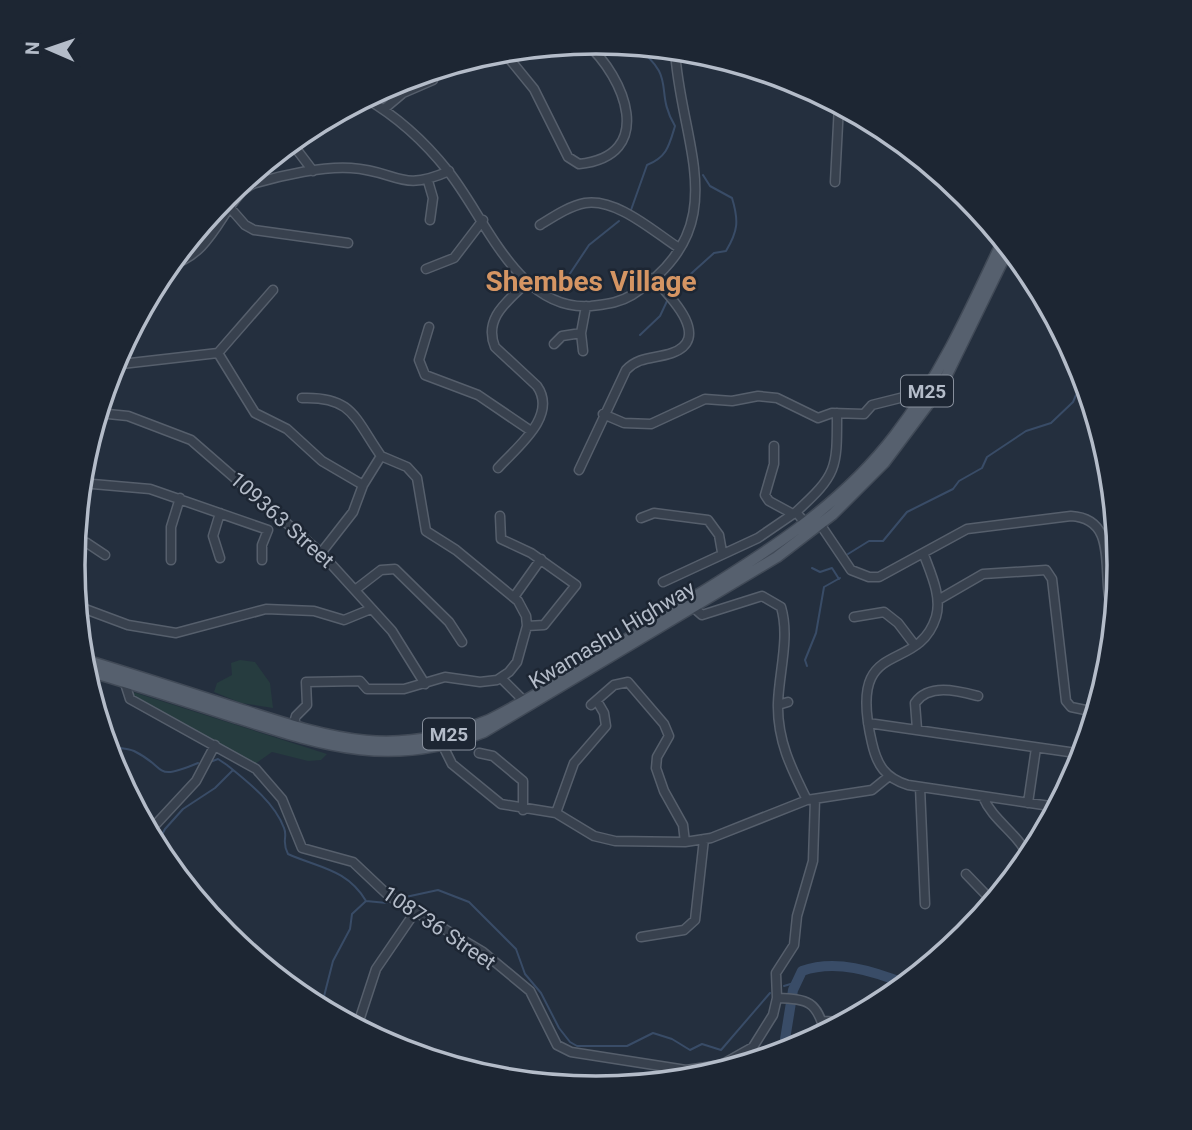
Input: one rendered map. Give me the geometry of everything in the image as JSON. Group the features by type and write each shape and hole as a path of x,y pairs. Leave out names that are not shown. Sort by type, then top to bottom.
{"main road":[{"name":"Kwamashu Highway","path":"527,704 771,550 806,524 818,520 878,456 922,398 954,345 998,250"},
{"name":"Kwamashu Highway","path":"95,665 123,677 335,748 403,752 441,741 527,704 698,612 777,557 866,482 924,413 965,344 1004,258"},
{"name":"Kwamashu Highway","path":"97,672 123,677 293,726 360,742 441,741"}],"street":[{"path":"512,62 534,89 568,157 579,164 608,157 626,138 628,125 609,68 596,54"},
{"path":"377,104 411,131 449,171 527,282 555,300 586,306 622,300 653,278 679,248 692,219 697,181 677,61"},
{"path":"384,108 403,93 420,86"},
{"path":"835,182 838,116"},
{"path":"298,151 313,171"},
{"path":"258,182 313,171 352,168 380,171 407,183 428,181 449,171"},
{"path":"428,181 433,198 430,220"},
{"path":"540,225 579,204 602,204 632,218 679,248"},
{"path":"188,258 200,250 233,206"},
{"path":"231,209 244,225 254,230 348,243"},
{"path":"426,269 454,258 483,220"},
{"path":"579,470 616,385 631,365 674,353 687,338 683,310 653,278"},
{"path":"498,468 531,431 544,410 542,393 495,347 491,331 496,314 527,282"},
{"path":"127,363 218,353 273,290"},
{"path":"583,351 582,333 586,306"},
{"path":"429,327 420,356 425,375 484,398 531,431"},
{"path":"554,344 562,336 582,333"},
{"path":"218,353 255,413 282,425 322,461 363,485"},
{"path":"603,414 624,423 640,424 677,415 705,399 729,401 758,396 776,398 818,418 836,413 864,414 872,405 906,394 912,395"},
{"path":"293,726 296,716 307,705 306,682 360,681 367,689 404,689 444,677 486,682 501,678 517,662 527,626 525,611 514,597 456,550 430,535 422,518 417,478 407,467 381,456 343,404 319,397 302,398"},
{"path":"663,582 722,552 758,538 794,513 825,484 834,471 836,413"},
{"name":"109363 Street","path":"108,414 128,416 191,440 321,553 404,647 425,684"},
{"path":"774,446 774,464 765,495 769,501 794,513 806,524"},
{"path":"321,553 353,512 363,485 381,456"},
{"path":"92,484 131,486 180,498 268,530"},
{"path":"171,560 171,527 180,498"},
{"path":"220,513 213,536 220,558"},
{"path":"641,518 654,513 708,520 719,535 722,552"},
{"path":"500,516 501,539 541,559 575,584 544,625 527,626"},
{"path":"818,520 850,570 869,577 890,573 974,527 1071,516 1087,518 1098,527 1104,541 1107,569"},
{"path":"262,560 262,545 268,530 283,519"},
{"path":"86,543 105,555"},
{"path":"924,555 937,600 935,620 928,632 914,645 890,658 871,676 865,694 875,756 888,777 920,787 1046,805"},
{"path":"514,597 541,559"},
{"path":"355,590 381,570 396,569 449,622 462,642"},
{"path":"937,600 983,574 1046,570 1052,579 1066,701 1071,707 1085,710"},
{"path":"698,612 751,598 768,597 779,603 783,613 778,705 782,745 811,800"},
{"path":"87,610 128,625 176,632 267,609 314,611 344,620 371,609"},
{"path":"853,617 884,612 898,623 914,645"},
{"name":"108736 Street","path":"123,677 130,699 248,763 271,785 287,807 302,848 353,862 382,891 475,947 524,985 533,996 557,1045 563,1049 675,1069"},
{"path":"501,678 527,704"},
{"path":"556,813 575,763 606,726 604,713 594,703 614,685 628,682 668,729 669,736 657,757 656,768 664,791 682,825 685,842"},
{"path":"917,729 915,704 922,695 938,691 978,696"},
{"path":"778,705 788,702"},
{"path":"868,723 1071,752"},
{"path":"441,741 452,764 492,799 508,807 556,813 609,841 685,842 704,839 811,800 864,793 888,777"},
{"path":"156,823 196,781 215,745"},
{"path":"1028,803 1036,748"},
{"path":"479,753 492,756 523,781 523,810"},
{"path":"920,787 925,904"},
{"path":"984,797 990,810 1023,846"},
{"name":"108736 Street","path":"743,1054 759,1040 773,1015 777,998 776,973 794,945 797,916 811,871 811,800"},
{"path":"641,937 687,929 695,920 704,839"},
{"path":"966,874 986,895"},
{"path":"360,1018 376,969 415,912"},
{"path":"777,998 813,1005 822,1021 825,1021"}],"green space":[{"path":"240,660 255,662 270,683 273,708 241,703 214,692 217,683 232,675 231,663"},
{"path":"130,691 327,754 321,760 308,761 272,752 255,764 134,698"}],"waterway":[{"path":"631,210 647,165 666,150 675,126 666,103 661,76 648,57"},
{"path":"674,289 714,253 726,251 735,232 736,213 732,198 710,186 703,175"},
{"path":"567,278 589,245 619,221"},
{"path":"640,335 660,316 668,299"},
{"path":"848,554 869,541 883,541 907,512 953,489 959,481 982,468 987,457 1026,431 1051,423 1078,395"},
{"path":"812,568 820,572 832,568 839,579"},
{"path":"807,666 805,660 816,633 824,587 840,578"},
{"path":"119,748 134,751 167,772 198,763"},
{"path":"210,762 218,759 227,765 268,802 284,828 288,854 341,876 350,882 366,901"},
{"path":"162,834 183,809 215,788 233,770"},
{"path":"401,898 438,890 469,902 516,949 525,974 541,993 559,1028 570,1042 577,1046 627,1046 653,1033 672,1039 690,1050 702,1044 721,1050 770,993"},
{"path":"324,997 333,961 350,929 352,914 366,901 387,903"},
{"path":"785,1039 793,990 802,971 841,966 894,980"},
{"path":"784,986 797,982"}],"district":[{"name":"Shembes Village","path":"591,281"}]}
